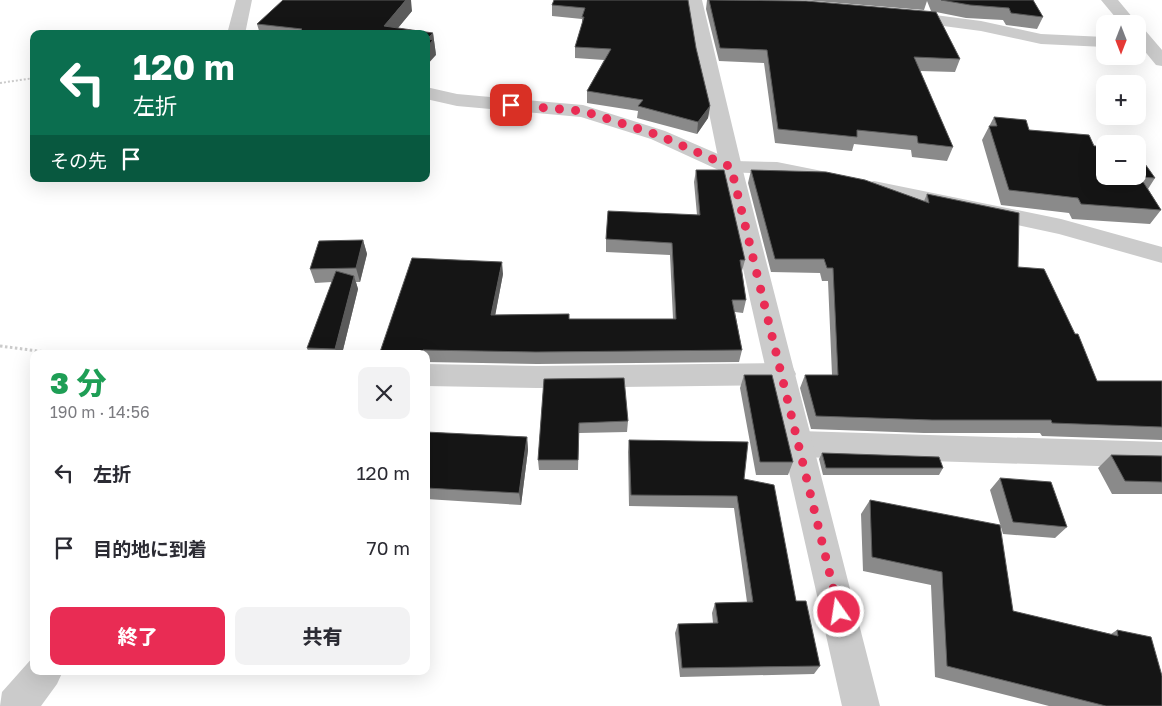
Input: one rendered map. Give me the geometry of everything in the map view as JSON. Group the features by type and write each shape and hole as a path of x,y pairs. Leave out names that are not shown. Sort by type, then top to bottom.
{"street":[{"path":"237,30 244,0"},
{"path":"922,0 932,18"},
{"path":"1110,0 1122,15"},
{"path":"701,1 731,167 861,706"},
{"path":"892,14 932,18 1041,39 1096,42"},
{"path":"1146,41 1162,61"},
{"path":"430,94 457,100 583,111 658,135 731,167 777,168 1061,227 1162,256"},
{"path":"430,375 537,377 782,374"},
{"path":"799,444 1162,455"},
{"path":"16,706 41,675"}],"path":[{"path":"0,82 30,78"},
{"path":"0,346 30,350"}],"building":[{"path":"283,0 406,0 384,26 412,30 301,30 257,24"},
{"path":"554,0 688,0 696,48 710,106 698,122 638,106 643,100 587,91 611,49 575,47 585,8 552,5"},
{"path":"709,0 806,1 936,12 960,59 914,57 953,147 918,143 917,136 857,130 857,137 778,129 767,50 720,48"},
{"path":"941,0 1033,0 1043,17 1011,13 1009,8 970,5"},
{"path":"994,117 1026,120 1029,130 1089,135 1094,146 1096,146 1096,185 1145,185 1161,210 1081,204 1078,198 1009,190 989,126 997,126"},
{"path":"1146,165 1155,178 1146,177"},
{"path":"696,170 724,170 745,260 740,260 746,300 732,300 742,350 536,352 381,350 412,258 502,262 491,315 569,314 569,319 676,319 672,243 606,239 608,211 700,215"},
{"path":"751,170 826,172 865,180 929,203 927,194 1019,213 1018,267 1044,269 1075,334 1078,334 1097,381 1162,381 1162,427 1052,423 1051,420 932,420 816,416 805,375 838,375 833,268 827,268 824,259 775,259"},
{"path":"363,240 356,268 310,269 319,241"},
{"path":"336,271 354,276 335,349 307,348"},
{"path":"744,375 772,375 793,462 760,462"},
{"path":"624,378 628,421 579,423 578,460 538,460 544,379"},
{"path":"430,432 527,437 519,493 430,488"},
{"path":"629,440 748,442 744,479 774,485 796,601 806,601 820,666 682,668 678,624 718,623 715,603 753,602 737,496 631,495"},
{"path":"822,453 939,457 943,468 826,468"},
{"path":"1111,455 1162,456 1162,482 1125,481"},
{"path":"1000,478 1051,482 1067,527 1013,522"},
{"path":"870,500 1000,525 1013,611 1118,636 1117,630 1151,637 1162,676 1162,706 1106,706 947,666 942,572 872,557"}],"route":[{"path":"511,105 583,111 658,135 731,167 839,612"}]}
